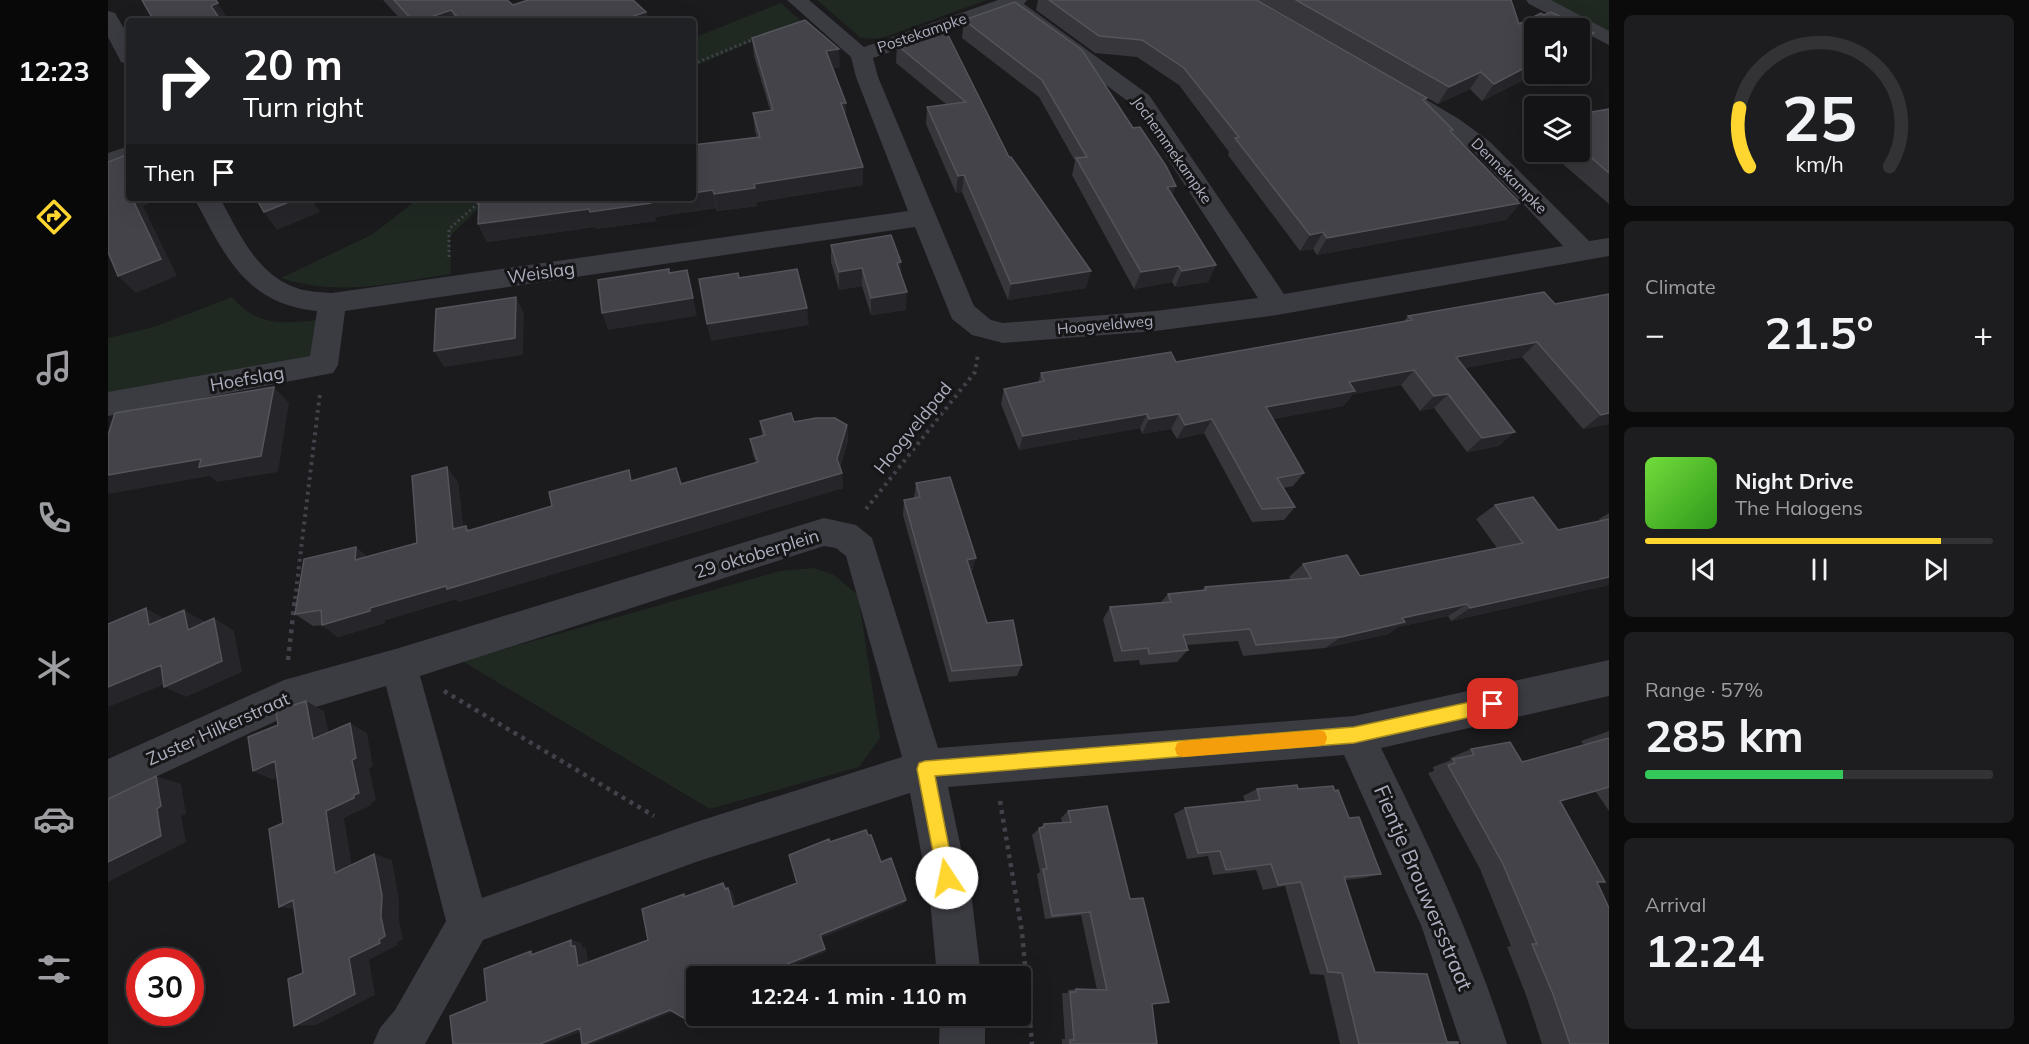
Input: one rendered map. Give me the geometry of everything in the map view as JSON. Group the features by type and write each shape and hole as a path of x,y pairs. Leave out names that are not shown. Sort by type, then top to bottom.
{"street":[{"path":"797,0 861,55 867,77 962,312 982,328"},
{"path":"1536,0 1609,39"},
{"name":"Postekampke","path":"861,55 1013,2"},
{"name":"Jochemmekampke","path":"1013,2 1141,100 1277,305"},
{"path":"108,17 126,51"},
{"name":"Dennekampke","path":"1381,83 1451,124 1481,146 1596,250"},
{"path":"108,161 126,155"},
{"name":"Weislag","path":"209,201 242,259 256,278 277,292 306,302 333,303 923,217"},
{"name":"Hoogveldweg","path":"982,328 1003,333 1155,321 1277,305 1596,250"},
{"path":"323,365 333,303"},
{"name":"Hoefslag","path":"108,404 323,365"},
{"name":"29 oktoberplein","path":"399,665 824,532 844,535 860,549 925,769 951,900 958,966"},
{"path":"399,665 468,924"},
{"name":"Zuster Hilkerstraat","path":"108,779 284,698 399,665"},
{"path":"396,1044 411,1026 468,924 696,842 925,769 1354,735 1609,678"},
{"name":"Fientje Brouwersstraat","path":"1354,735 1416,862 1473,1004 1484,1044"},
{"path":"962,1044 963,1026"}],"path":[{"path":"696,63 759,37"},
{"path":"447,287 450,229 481,201"},
{"name":"Hoogveldpad","path":"844,535 975,372 982,328"},
{"path":"284,698 323,365"},
{"path":"399,665 696,842"},
{"path":"993,765 1022,932 1032,1044"}],"shaded area":[{"path":"817,0 987,0 879,39 861,38"},
{"path":"1546,0 1609,0 1609,33 1590,23 1590,18 1580,18"},
{"path":"781,3 801,21 696,66 696,37"},
{"path":"415,201 487,201 450,236 451,274 386,284 345,287 324,287 281,278 373,234"},
{"path":"232,297 251,313 271,321 317,320 316,356 108,395 108,338 154,327"},
{"path":"814,568 834,575 858,595 880,738 859,767 710,809 462,661 780,571"}],"building":[{"path":"142,0 216,0 218,3 211,6 219,18 152,18"},
{"path":"394,0 507,0 513,5 528,0 633,0 646,12 628,18 458,18 451,10 428,18 410,18"},
{"path":"1049,0 1257,0 1427,98 1423,100 1453,130 1450,131 1520,203 1327,238 1323,232 1310,235 1235,138 1239,137 1184,68 1142,40 1099,36"},
{"path":"1296,0 1511,0 1519,24 1524,22 1524,68 1494,84 1481,72 1449,87"},
{"path":"1015,2 1082,50 1133,128 1140,127 1166,166 1176,186 1167,187 1216,265 1182,271 1179,266 1141,272 1076,158 1087,157 1042,80 964,20"},
{"path":"1551,12 1563,18 1531,18 1541,13 1544,15"},
{"path":"805,20 839,49 826,51 846,103 841,103 863,167 754,184 755,188 714,194 713,190 696,193 696,145 760,137 753,113 773,110 752,38"},
{"path":"944,27 1009,157 1091,271 1011,284 964,175 958,176 927,107 966,102 897,45"},
{"path":"1609,109 1609,173 1590,157 1590,112"},
{"path":"126,155 126,201 133,201 161,259 118,276 108,252 108,162"},
{"path":"258,201 292,201 264,212"},
{"path":"479,201 651,201 651,203 590,212 589,209 478,224"},
{"path":"891,235 901,262 897,263 907,292 871,298 862,268 839,272 831,245"},
{"path":"669,269 669,273 687,270 693,298 602,313 598,280"},
{"path":"797,269 807,308 707,324 699,279 738,273 739,278"},
{"path":"1544,292 1555,304 1609,294 1609,413 1601,415 1537,342 1456,357 1515,432 1482,438 1448,394 1434,396 1414,370 1349,382 1355,391 1266,407 1304,473 1277,478 1295,507 1262,509 1212,419 1185,425 1179,414 1149,419 1147,414 1023,436 1004,389 1044,381 1041,373 1171,352 1176,362 1412,320 1408,316"},
{"path":"516,297 515,338 434,351 436,309"},
{"path":"274,387 261,456 199,467 201,459 108,475 108,435 115,413"},
{"path":"791,413 794,422 816,418 835,418 847,425 837,459 842,473 447,589 446,586 370,608 370,611 322,625 321,610 295,614 304,559 356,547 355,560 417,543 412,476 447,467 453,529 466,526 467,531 552,506 549,492 629,470 631,481 676,468 681,484 758,462 750,439 765,435 760,421"},
{"path":"950,477 976,558 967,560 987,623 1013,620 1022,665 952,671 904,500 920,497 916,483"},
{"path":"1533,497 1558,530 1609,519 1609,577 1470,608 1467,604 1402,618 1405,622 1341,637 1256,645 1250,629 1183,635 1188,650 1149,654 1148,648 1122,651 1110,607 1171,602 1168,594 1206,590 1205,587 1311,578 1303,564 1347,555 1360,576 1523,543 1495,505"},
{"path":"146,608 149,625 184,610 188,630 214,618 222,661 164,687 161,665 108,687 108,624"},
{"path":"306,701 313,739 350,723 356,758 352,760 359,793 354,795 354,798 326,811 335,873 374,854 382,895 381,917 385,936 379,940 380,943 349,958 355,994 294,1026 288,979 303,973 293,900 279,907 269,829 283,823 275,761 253,771 248,737 278,725 276,711"},
{"path":"1609,738 1609,787 1560,801 1605,882 1597,882 1609,908 1609,1044 1570,1044 1553,994 1532,944 1537,944 1503,864 1448,765 1455,763 1453,759 1474,755 1471,749 1510,742 1522,762"},
{"path":"156,776 161,806 157,809 161,836 108,862 108,799"},
{"path":"1297,785 1298,789 1333,786 1335,791 1338,790 1349,818 1359,817 1381,874 1344,877 1375,972 1427,974 1447,1042 1458,1042 1458,1044 1359,1044 1342,973 1328,972 1301,882 1278,885 1271,864 1226,870 1220,851 1198,853 1185,808 1260,800 1257,789"},
{"path":"1107,806 1130,899 1143,898 1169,1002 1152,1004 1157,1044 1070,1044 1070,1040 1074,1040 1070,992 1076,992 1076,989 1107,990 1090,912 1052,916 1043,869 1047,869 1039,828 1044,827 1044,824 1071,822 1068,811"},
{"path":"866,830 868,835 871,835 881,862 891,858 906,900 820,935 825,949 782,966 686,966 686,1019 670,1010 585,1044 582,1044 580,1028 540,1044 453,1044 450,1016 487,1001 484,969 531,951 531,955 571,940 571,946 575,946 578,966 648,940 642,909 723,883 725,889 728,888 733,907 797,883 789,855 829,839 830,842"}],"slow traffic":[{"path":"1183,749 1319,738"}],"route":[{"path":"947,878 925,769 1354,735 1493,704"}]}
